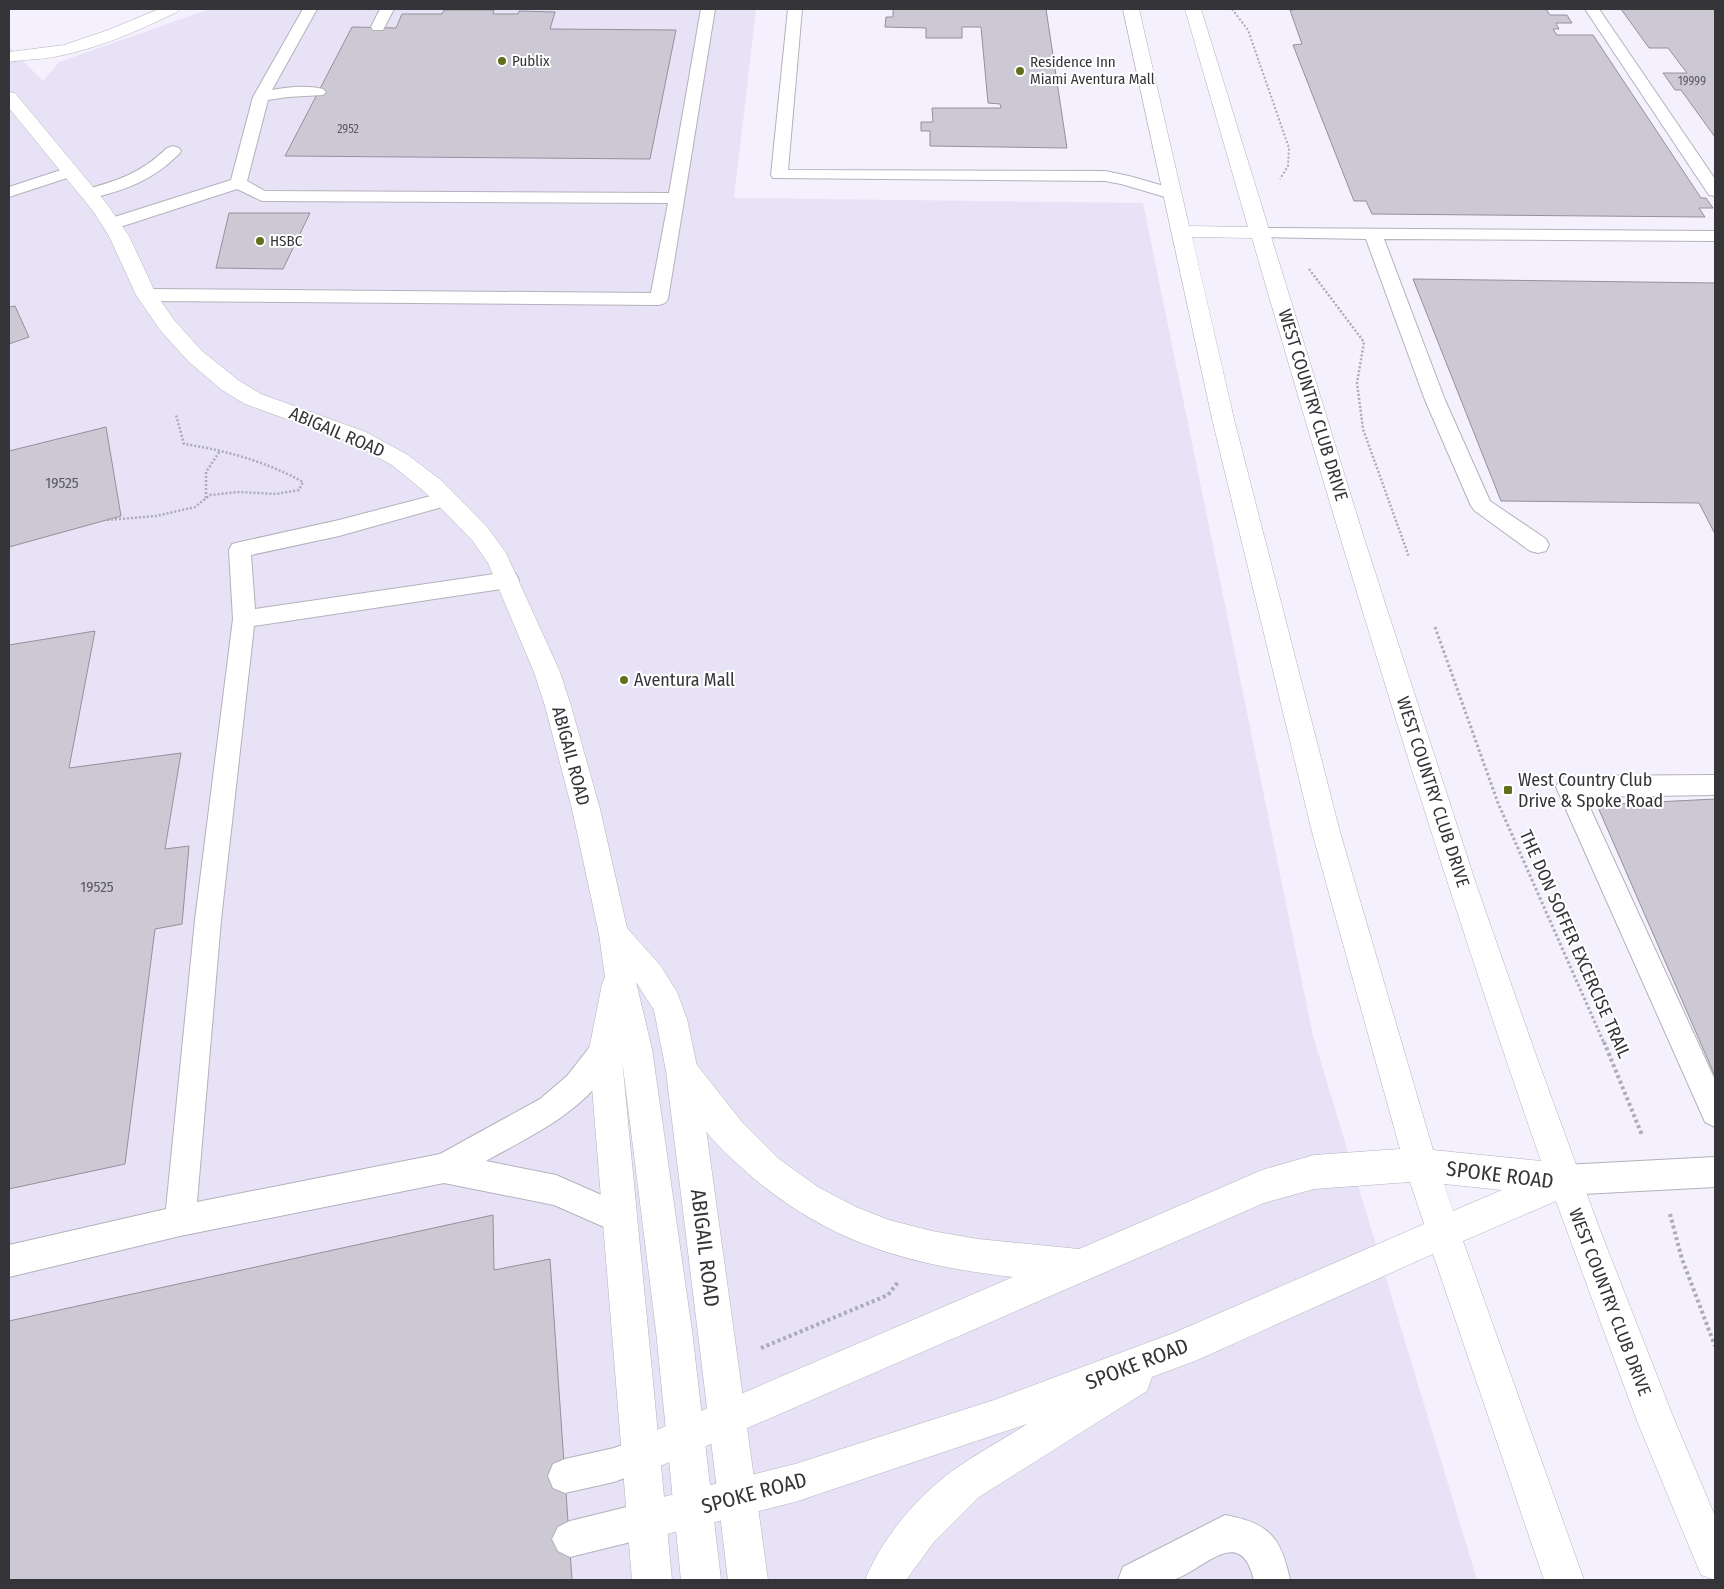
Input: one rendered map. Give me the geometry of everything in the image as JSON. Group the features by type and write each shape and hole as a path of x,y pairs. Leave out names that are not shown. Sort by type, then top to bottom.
{"street":[{"path":"14,55 53,52 136,26 171,9"},
{"path":"1131,9 1224,423 1326,832 1421,1165 1564,1580"},
{"name":"WEST COUNTRY CLUB DRIVE","path":"1193,9 1425,774 1564,1180 1650,1406 1715,1561"},
{"path":"14,55 36,38"},
{"name":"ABIGAIL ROAD","path":"9,97 89,194 120,236 146,295 167,325 195,356 230,385 269,406 335,428 376,446 418,473 480,534 498,559 508,580 547,672 558,706 583,800 614,934 619,973 636,1050 674,1331 700,1580"},
{"path":"1181,231 1260,233"},
{"name":"ABIGAIL ROAD","path":"614,934 654,982 666,1002 673,1025 682,1071 748,1580"},
{"name":"ABIGAIL ROAD","path":"619,973 605,1050 652,1580"},
{"path":"682,1071 729,1133 772,1174 803,1196 850,1224 884,1236 944,1251 1010,1261 1081,1266"},
{"name":"SPOKE ROAD","path":"642,1455 1262,1187 1287,1179 1314,1172 1341,1169 1421,1165 1564,1180"},
{"name":"SPOKE ROAD","path":"647,1520 738,1498 862,1462 994,1418 1182,1348 1305,1292 1564,1180"},
{"path":"884,1580 896,1557 918,1528 943,1503 966,1484 1182,1348"}],"lane":[{"path":"238,183 261,98 310,9"},
{"path":"378,27 386,9"},
{"path":"146,295 659,299 708,9"},
{"path":"795,9 779,175 1105,176 1122,179 1172,194"},
{"path":"1592,9 1715,191"},
{"path":"261,98 288,92 318,92"},
{"path":"89,194 141,178 160,165 173,151"},
{"path":"9,192 70,172"},
{"path":"111,224 238,183 262,196 677,198"},
{"path":"1260,233 1715,236"},
{"path":"1373,234 1435,400 1482,506 1538,545"},
{"path":"180,1221 192,1082 229,724 244,619 240,550 338,528 446,499"},
{"path":"244,619 508,580"},
{"path":"1715,785 1568,787 1715,1112"},
{"path":"9,1261 180,1221 444,1168 550,1109 577,1086 605,1050"},
{"path":"444,1168 556,1190 620,1219"},
{"path":"1564,1180 1715,1172"},
{"path":"565,1476 614,1465 642,1455"},
{"path":"570,1539 647,1520"},
{"path":"1136,1580 1224,1533 1246,1537 1266,1556 1272,1580"}],"path":[{"path":"1232,9 1248,30 1289,148 1288,166 1277,184"},
{"path":"1308,267 1364,342 1357,383 1363,429 1409,557"},
{"path":"107,520 156,516 195,506 210,495 239,492 276,494 299,490 303,482 281,470 220,450 184,444 176,414"},
{"path":"206,498 206,472 220,450"},
{"name":"THE DON SOFFER EXCERCISE TRAIL","path":"1435,627 1498,803 1641,1131"},
{"path":"1674,1230 1682,1259 1715,1346"},
{"path":"758,1349 888,1295 904,1274"}],"shaded area":[{"name":"Aventura Mall","path":"210,9 756,9 734,198 1143,203 1313,1036 1477,1580 9,1580 9,47 43,81 59,62"}],"building":[{"name":"Residence Inn Miami Aventura Mall","path":"893,9 1046,9 1067,148 930,146 930,131 921,131 921,122 933,122 932,108 1001,108 1000,104 988,103 981,27 962,27 962,38 926,38 926,28 885,27 886,17 893,17"},
{"path":"1546,9 1550,15 1567,15 1572,23 1556,23 1559,29 1553,29 1557,35 1593,35 1701,198 1706,198 1713,208 1699,208 1705,217 1372,214 1366,201 1354,201 1293,45 1302,44 1290,10"},
{"path":"1621,9 1715,9 1715,137 1681,90 1675,90 1663,73 1687,73 1668,48 1649,48"},
{"name":"Publix","path":"444,10 494,10 493,14 518,14 519,11 555,12 550,29 676,30 650,159 285,156 352,27 396,28 402,14 442,14"},
{"name":"HSBC","path":"229,213 310,213 283,269 216,268"},
{"path":"1413,279 1715,283 1715,534 1699,503 1501,501"},
{"path":"15,306 29,337 9,344 9,307"},
{"path":"106,427 121,516 9,547 9,451"},
{"path":"95,631 69,768 181,753 165,849 189,846 182,924 155,929 125,1164 9,1189 9,645"},
{"path":"1715,799 1715,1076 1597,805"},
{"path":"493,1215 494,1270 550,1259 572,1580 9,1580 9,1321"}],"place":[{"name":"Publix","path":"502,61"},
{"name":"Residence Inn Miami Aventura Mall","path":"1020,71"},
{"name":"HSBC","path":"260,241"},
{"name":"Aventura Mall","path":"624,680"},
{"name":"West Country Club Drive & Spoke Road","path":"1508,790"}]}
